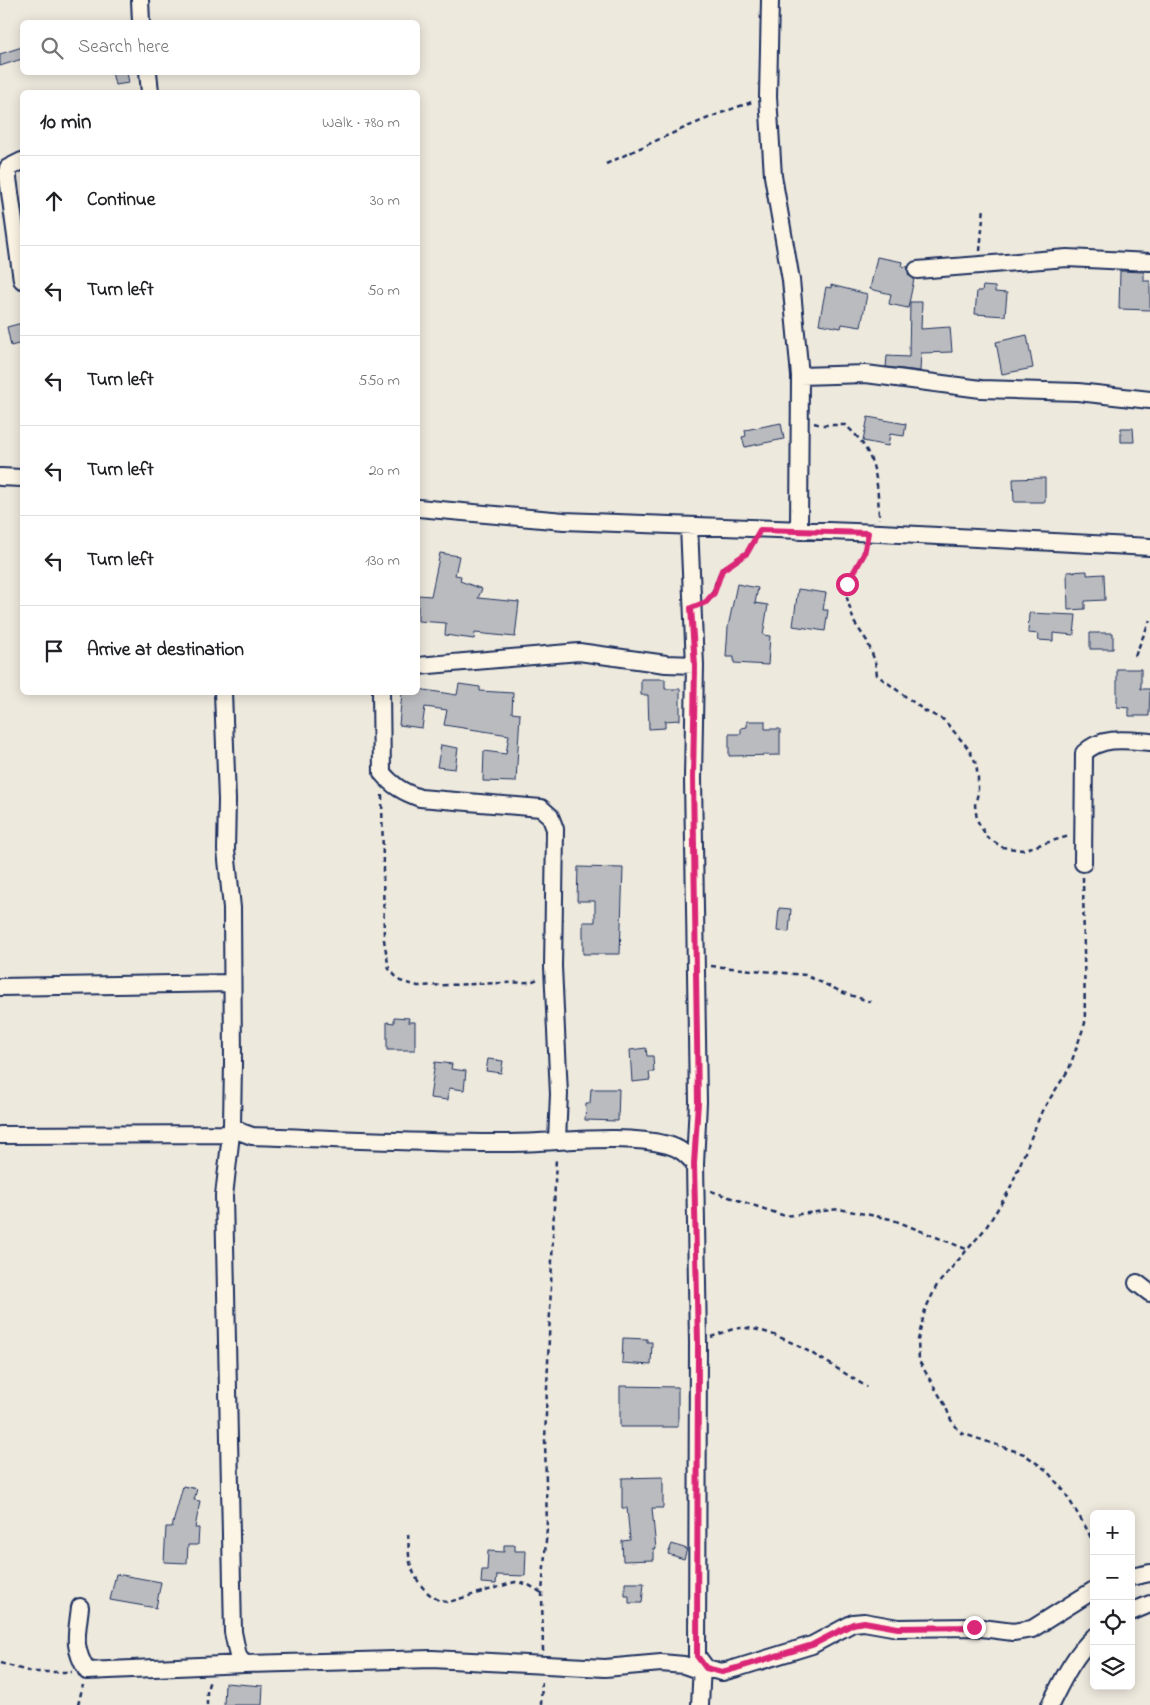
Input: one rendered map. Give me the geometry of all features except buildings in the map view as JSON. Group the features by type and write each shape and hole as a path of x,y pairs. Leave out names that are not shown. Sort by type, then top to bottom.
{"street":[{"path":"140,0 142,20"},
{"path":"770,0 768,97 773,176 791,280 800,376 799,531"},
{"path":"148,75 150,90"},
{"path":"10,166 20,261"},
{"path":"917,270 1067,258 1150,262"},
{"path":"800,376 866,374 981,389 1078,392 1150,400"},
{"path":"0,477 20,478"},
{"path":"420,508 564,521 874,533 1150,548"},
{"path":"689,526 691,608 695,666 693,779 698,1102 694,1164 698,1343 697,1656 701,1668 700,1705"},
{"path":"420,666 579,652 695,666"},
{"path":"223,695 227,800 226,850 232,908 232,1130 224,1196 236,1647 244,1664"},
{"path":"381,695 382,773 392,785 404,793 420,798 535,807 541,808 550,816 555,829 556,861 553,967 558,1094 557,1140"},
{"path":"1083,863 1084,753 1092,745 1110,740 1150,742"},
{"path":"0,987 232,983"},
{"path":"0,1135 232,1130 252,1136 512,1143 557,1140 640,1141 668,1145 685,1153 694,1164"},
{"path":"1137,1282 1150,1293"},
{"path":"1135,1576 1150,1573"},
{"path":"80,1607 76,1648 77,1655 86,1671 224,1664 432,1659 605,1668 661,1663 722,1672 812,1645 853,1624 864,1622 898,1628 974,1627 1013,1632 1032,1629 1090,1593"},
{"path":"1135,1610 1150,1604"},
{"path":"1050,1705 1065,1674 1085,1644 1090,1640"},
{"path":"224,1664 236,1647"}],"path":[{"path":"606,164 724,111 768,97"},
{"path":"979,265 984,207"},
{"path":"800,418 822,425 845,425 856,434 877,476 874,533 847,584 847,598 854,622 867,641 875,661 877,675 924,711 944,720 968,748 976,763 978,778 978,793 974,805 977,820 987,837 1002,846 1022,850 1068,836 1082,826"},
{"path":"691,608 706,602 714,593 722,570 747,553 760,530"},
{"path":"1135,656 1150,620"},
{"path":"382,773 384,940 389,969 400,981 418,986 531,982 542,978 553,967"},
{"path":"1083,863 1085,1022 1069,1069 1042,1111 1009,1191 985,1228 937,1286 925,1310 918,1340 919,1361 945,1405 951,1420 961,1434 1024,1454 1046,1470 1064,1491 1090,1536"},
{"path":"696,964 805,975 844,994 871,1002"},
{"path":"541,1705 543,1666 542,1593 547,1528 546,1430 557,1140"},
{"path":"695,1185 785,1216 839,1208 892,1219 967,1249"},
{"path":"698,1343 739,1328 757,1329 794,1344 867,1387"},
{"path":"408,1534 410,1563 418,1580 434,1599 440,1602 449,1602 516,1582 527,1584 542,1593"},
{"path":"0,1663 31,1672 59,1674 86,1671 78,1705"},
{"path":"207,1705 207,1690 210,1678 224,1664"}],"route":[{"path":"847,584 852,572 864,554 868,533 760,530 747,553 736,562 726,565 722,570 714,593 706,602 691,608 695,666 693,779 698,1102 694,1164 698,1343 697,1656 706,1668 722,1672 812,1645 853,1624 864,1622 898,1628 974,1627"}]}
